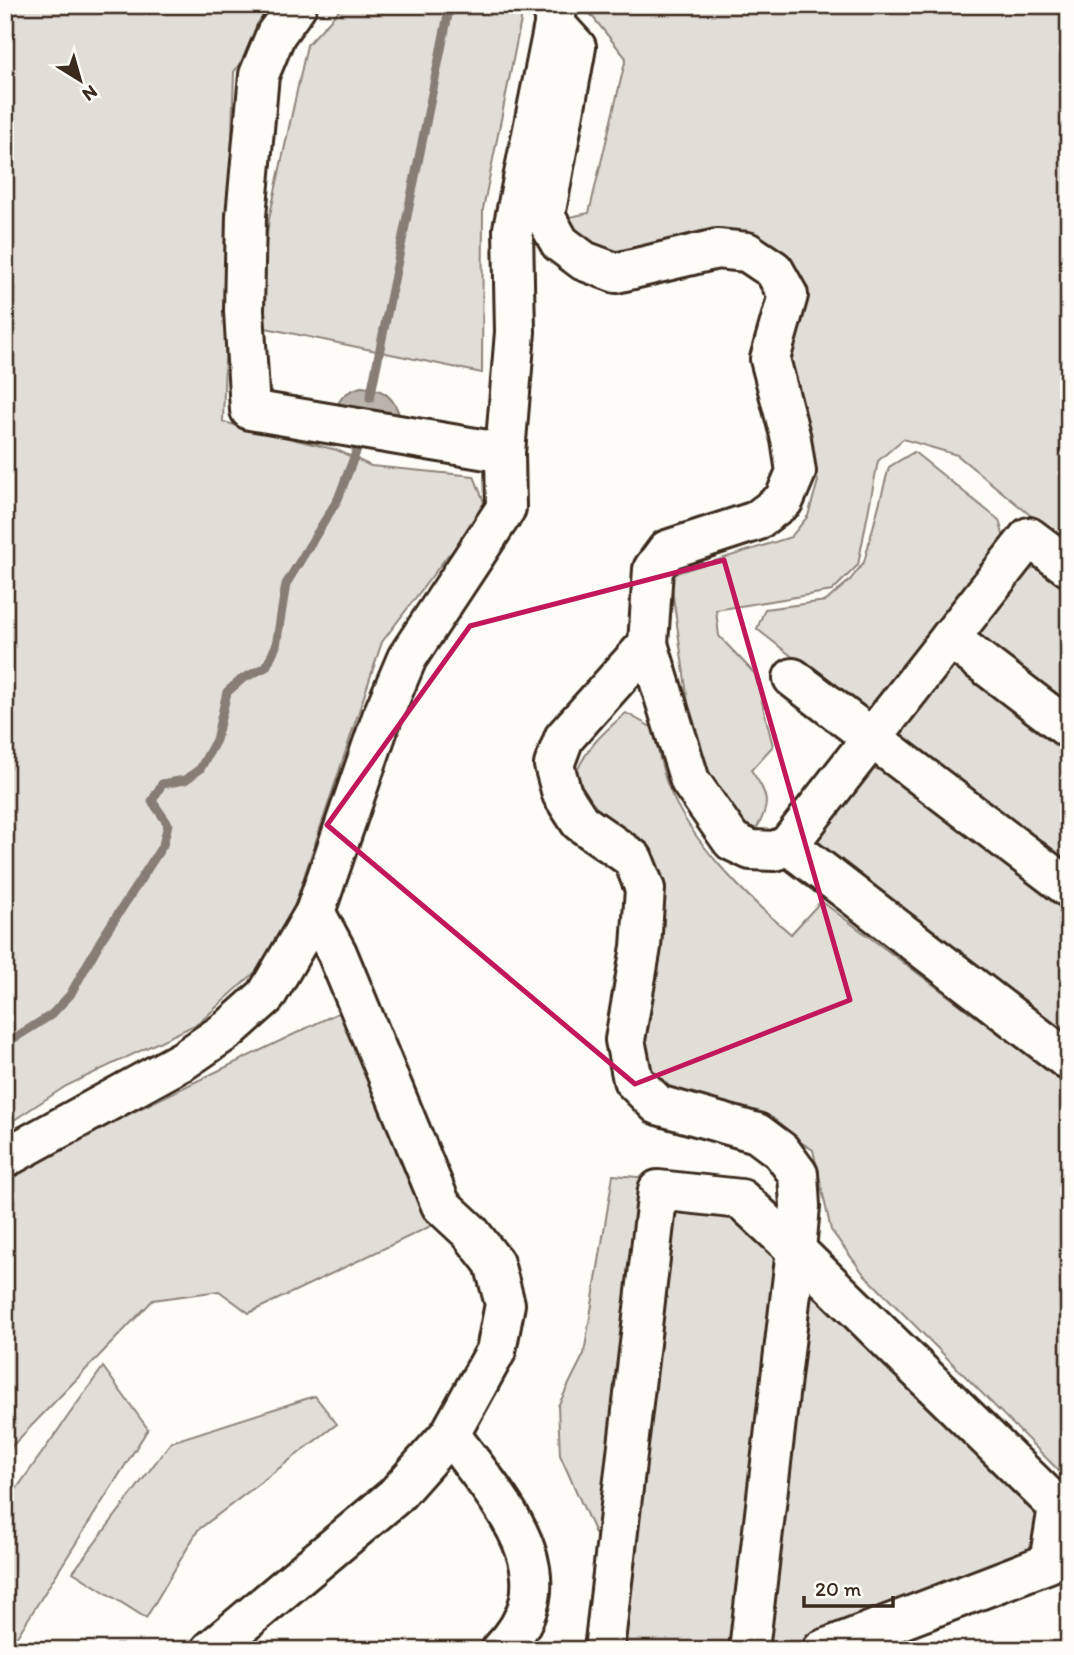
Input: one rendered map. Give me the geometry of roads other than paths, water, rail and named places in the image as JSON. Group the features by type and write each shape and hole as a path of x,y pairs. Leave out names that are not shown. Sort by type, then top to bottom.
{"street":[{"path":"297,5 276,34 259,75 246,216 244,311 250,410 505,453"},
{"path":"5,1158 184,1060 229,1029 266,996 315,912 382,717 407,658 506,508 505,453 515,332 513,229 556,14"},
{"path":"556,14 576,47 545,216 560,243 584,261 616,273 717,249 747,252 774,270 788,295 770,359 791,439 796,472 784,500 756,522 667,550 653,569 648,644 690,781 732,841 751,850 775,851 788,845 1029,537 1069,567"},
{"path":"950,638 1069,729"},
{"path":"648,644 564,738 554,765 562,794 580,822 633,859 645,889 641,947 625,1040 634,1080 658,1105 757,1133 781,1151 798,1174 800,1206 796,1250 749,1650"},
{"path":"793,678 1069,888"},
{"path":"788,845 1069,1061"},
{"path":"211,1650 395,1496 450,1434 496,1351 505,1304 494,1263 470,1232 440,1205 337,953 315,912"},
{"path":"604,1650 658,1190 741,1199 1058,1507 1049,1563 822,1650"},
{"path":"450,1434 520,1533 532,1567 529,1601 517,1633 500,1650"}],"waterway":[{"path":"370,398 450,5"},
{"path":"5,1044 51,1015 70,995 101,940 163,845 168,824 152,801 162,784 185,780 200,769 216,740 227,692 242,679 266,667 276,646 286,584 338,499 361,439"}]}
